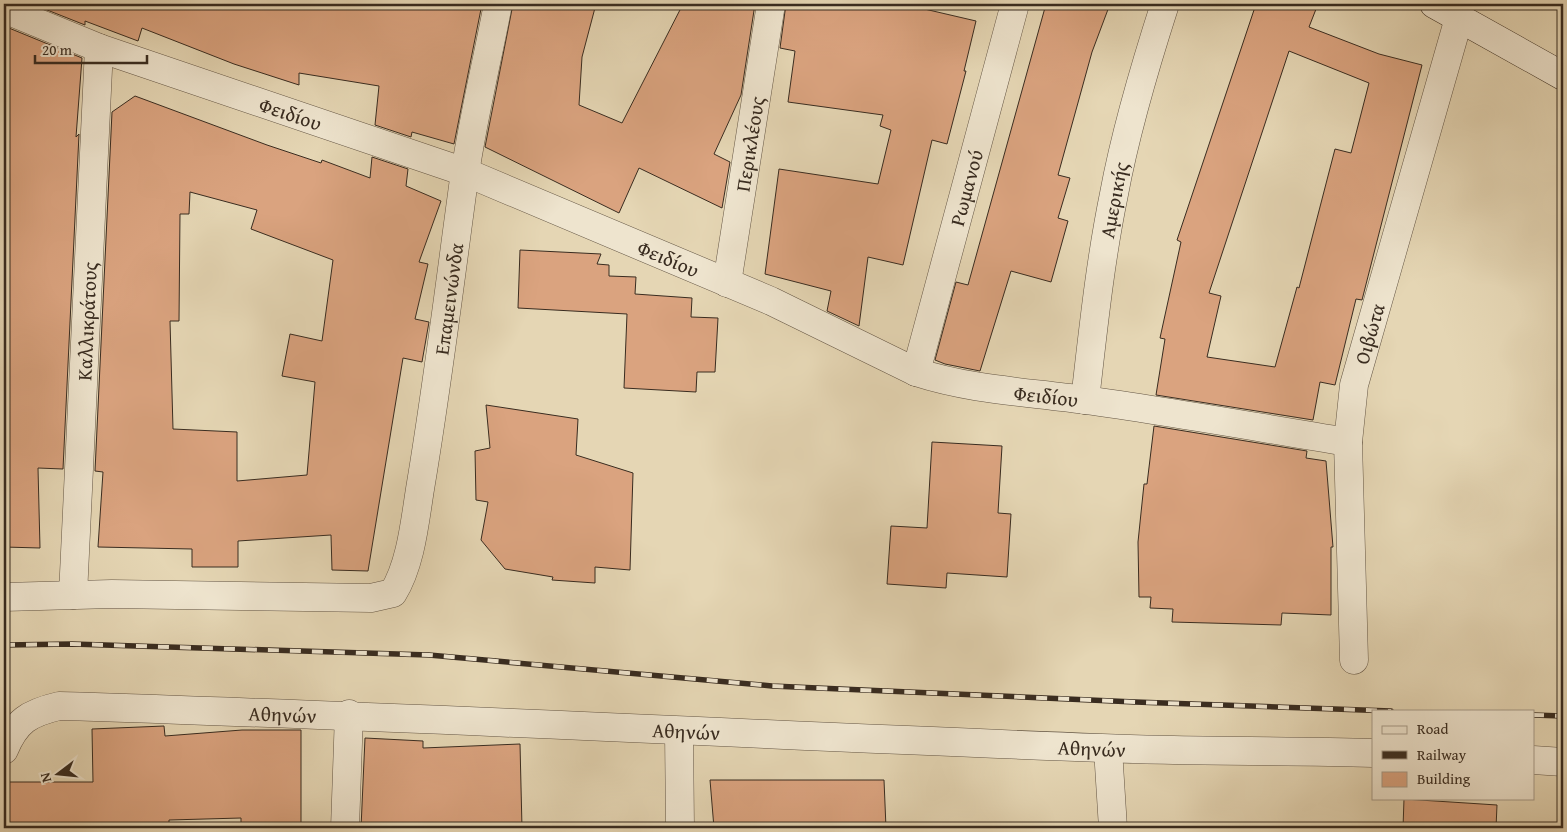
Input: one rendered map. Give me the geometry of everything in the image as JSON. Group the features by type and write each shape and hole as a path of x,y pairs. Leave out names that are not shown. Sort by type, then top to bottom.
{"street":[{"name":"Επαμεινώνδα","path":"73,595 239,594 371,598 393,593 408,553 426,452 465,172 498,4"},
{"name":"Περικλέους","path":"727,284 771,4"},
{"name":"Ρωμανού","path":"916,372 1015,4"},
{"name":"Αμερικής","path":"1085,400 1095,313 1114,195 1134,107 1165,4"},
{"path":"1434,4 1563,76"},
{"name":"Φειδίου","path":"4,10 99,48 465,172 809,318 916,372 950,382 983,388 1085,400 1348,442"},
{"name":"Οιβώτα","path":"1354,660 1348,442 1351,404 1358,369 1459,18"},
{"name":"Καλλικράτους","path":"73,595 99,48"},
{"path":"4,597 73,595"},
{"name":"Αθηνών","path":"7,742 21,722 37,711 59,706 350,714 679,731 1108,749 1372,753"},
{"path":"345,828 350,714"},
{"path":"679,731 680,828"},
{"path":"1108,749 1113,828"},
{"path":"1534,760 1563,762"}],"building":[{"path":"32,4 482,4 454,144 412,132 411,137 375,125 379,86 299,73 299,85 234,64 142,28 138,41 85,21 85,25"},
{"path":"513,4 596,4 582,57 579,105 622,123 683,4 755,4 741,95 714,154 730,162 722,208 639,168 619,213 485,147"},
{"path":"786,4 903,4 976,21 964,71 966,71 947,144 932,140 903,265 868,257 859,326 827,311 831,291 765,274 779,169 878,184 891,130 880,126 883,115 788,102 795,51 780,48"},
{"path":"1046,4 1110,4 1092,52 1058,175 1070,178 1058,218 1068,221 1051,282 1011,271 980,371 945,364 935,360 956,282 968,285"},
{"path":"1256,4 1318,4 1309,27 1379,54 1422,65 1362,300 1356,299 1335,385 1320,382 1313,420 1156,395 1165,339 1160,338 1181,242 1177,240","holes":["1289,51 1369,83 1351,153 1335,149 1299,288 1297,287 1275,367 1207,357 1221,296 1209,293"]},
{"path":"4,26 82,58 76,137 79,134 63,469 38,468 40,548 4,547 4,205 6,205 9,124 4,124"},
{"path":"135,96 267,145 321,163 322,160 370,178 372,157 408,169 406,186 441,201 419,262 428,264 415,319 429,322 422,362 403,358 368,571 332,570 331,535 238,541 238,567 192,567 192,549 98,547 103,472 95,471 112,112","holes":["190,192 257,210 251,229 333,260 322,341 290,334 282,376 315,382 307,475 237,481 237,432 173,429 170,321 179,321 180,214 189,214"]},
{"path":"520,250 601,254 597,264 609,265 609,276 636,277 635,294 692,298 691,317 718,318 715,372 697,372 696,392 624,388 627,314 518,308"},
{"path":"486,405 578,419 576,455 633,473 630,570 595,567 595,583 552,580 553,577 505,569 481,540 488,502 476,500 475,451 490,448"},
{"path":"1154,426 1307,451 1306,458 1326,461 1333,547 1331,547 1331,615 1282,613 1281,625 1172,622 1173,609 1150,608 1151,597 1139,597 1138,542 1144,484 1147,484"},
{"path":"932,442 1002,446 998,513 1011,514 1007,577 947,573 946,588 887,584 891,526 927,528"},
{"path":"164,726 165,736 242,730 301,730 301,828 241,828 241,818 169,820 169,828 4,828 5,782 93,782 92,729"},
{"path":"365,738 423,741 423,748 520,744 522,828 361,828"},
{"path":"710,780 884,780 886,828 714,828"},
{"path":"1404,800 1497,805 1496,828 1403,828"}],"railway":[{"path":"4,645 72,644 429,655 772,686 1372,710"},
{"path":"1534,715 1563,716"}]}
